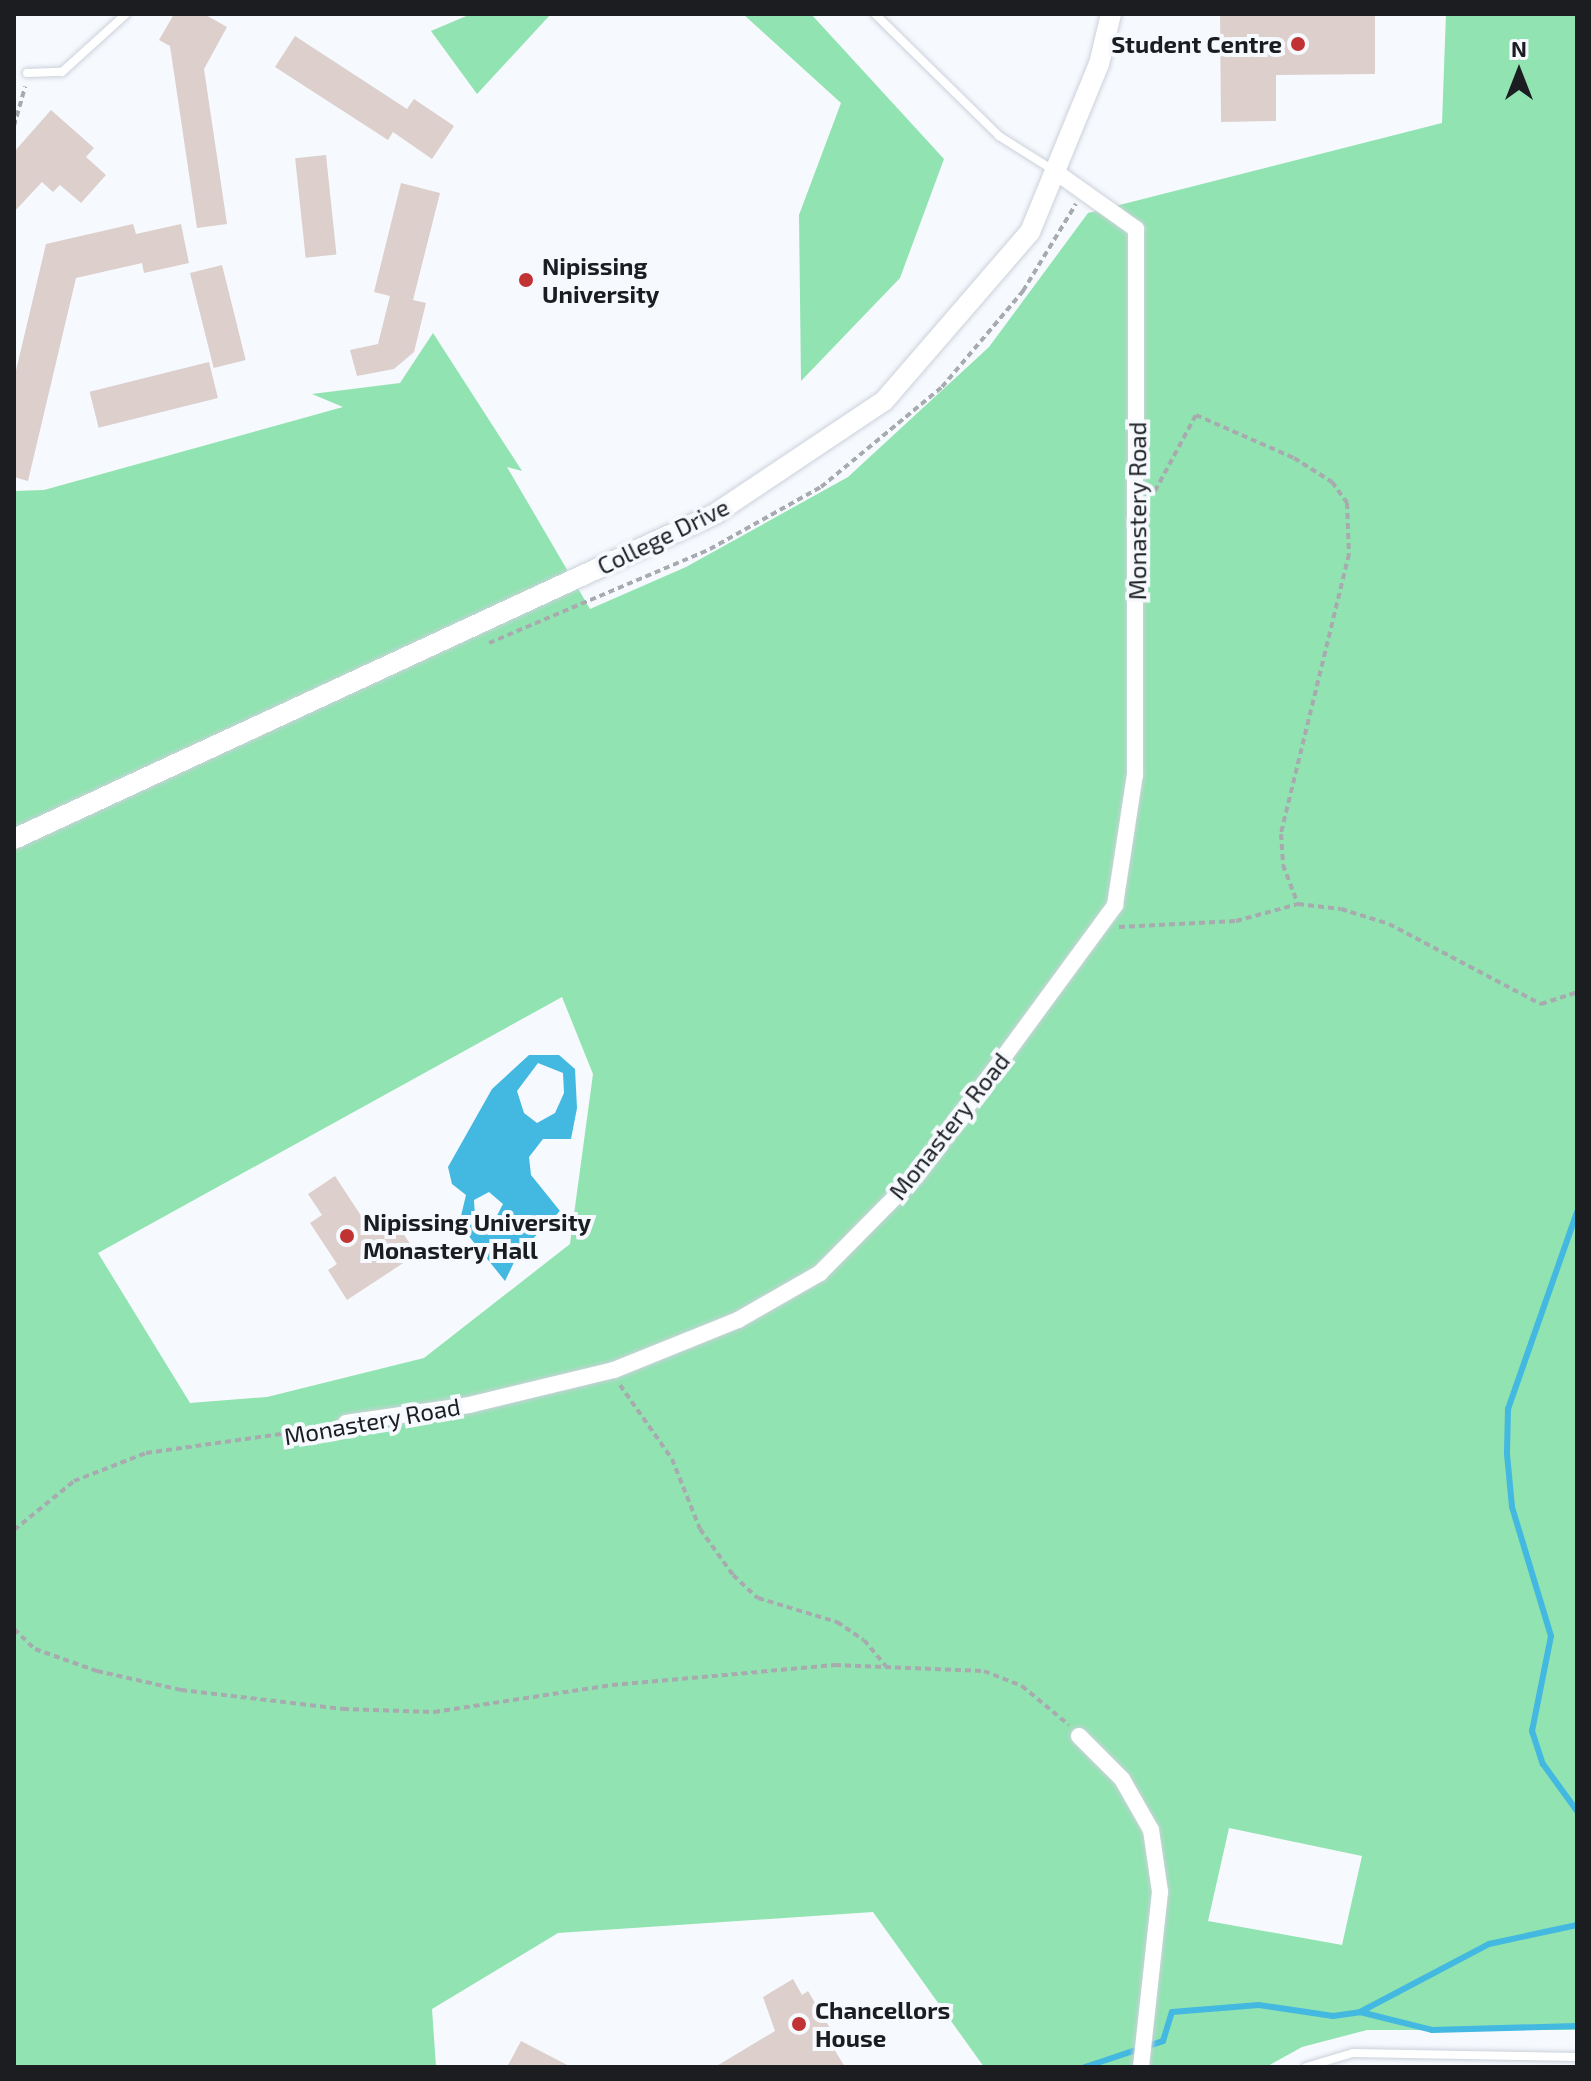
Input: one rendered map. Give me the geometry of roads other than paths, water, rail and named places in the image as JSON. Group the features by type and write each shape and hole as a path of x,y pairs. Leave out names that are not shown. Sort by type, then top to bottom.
{"street":[{"name":"College Drive","path":"14,839 715,514 884,401 1030,232 1099,64 1111,14"},
{"name":"Monastery Road","path":"346,1423 469,1405 614,1370 738,1320 820,1273 917,1175 1115,905 1135,775 1138,521 1136,229 1053,170"},
{"path":"1079,1736 1122,1779 1151,1830 1160,1892 1141,2067"}],"lane":[{"path":"27,73 62,72 126,14"},
{"path":"875,14 999,136 1053,170"},
{"path":"1306,2067 1353,2053 1577,2057"}],"water":[{"path":"529,1055 559,1055 575,1069 577,1108 571,1139 543,1139 529,1157 531,1175 560,1211 518,1254 505,1281 459,1224 466,1195 452,1184 448,1167 492,1089","holes":["538,1063 563,1073 564,1093 555,1113 537,1123 524,1113 517,1091","489,1192 503,1204 491,1227 475,1216 474,1200"]}],"waterway":[{"path":"1577,1212 1508,1409 1507,1454 1512,1507 1551,1636 1532,1731 1543,1764 1577,1811"},
{"path":"1085,2067 1163,2041 1172,2012 1259,2005 1333,2016 1360,2012 1489,1944 1577,1925"},
{"path":"1360,2012 1432,2030 1577,2026"}],"place":[{"name":"Student Centre","path":"1298,44"},
{"name":"Nipissing University","path":"526,280"},
{"name":"Nipissing University Monastery Hall","path":"347,1236"},
{"name":"Chancellors House","path":"799,2024"}]}
